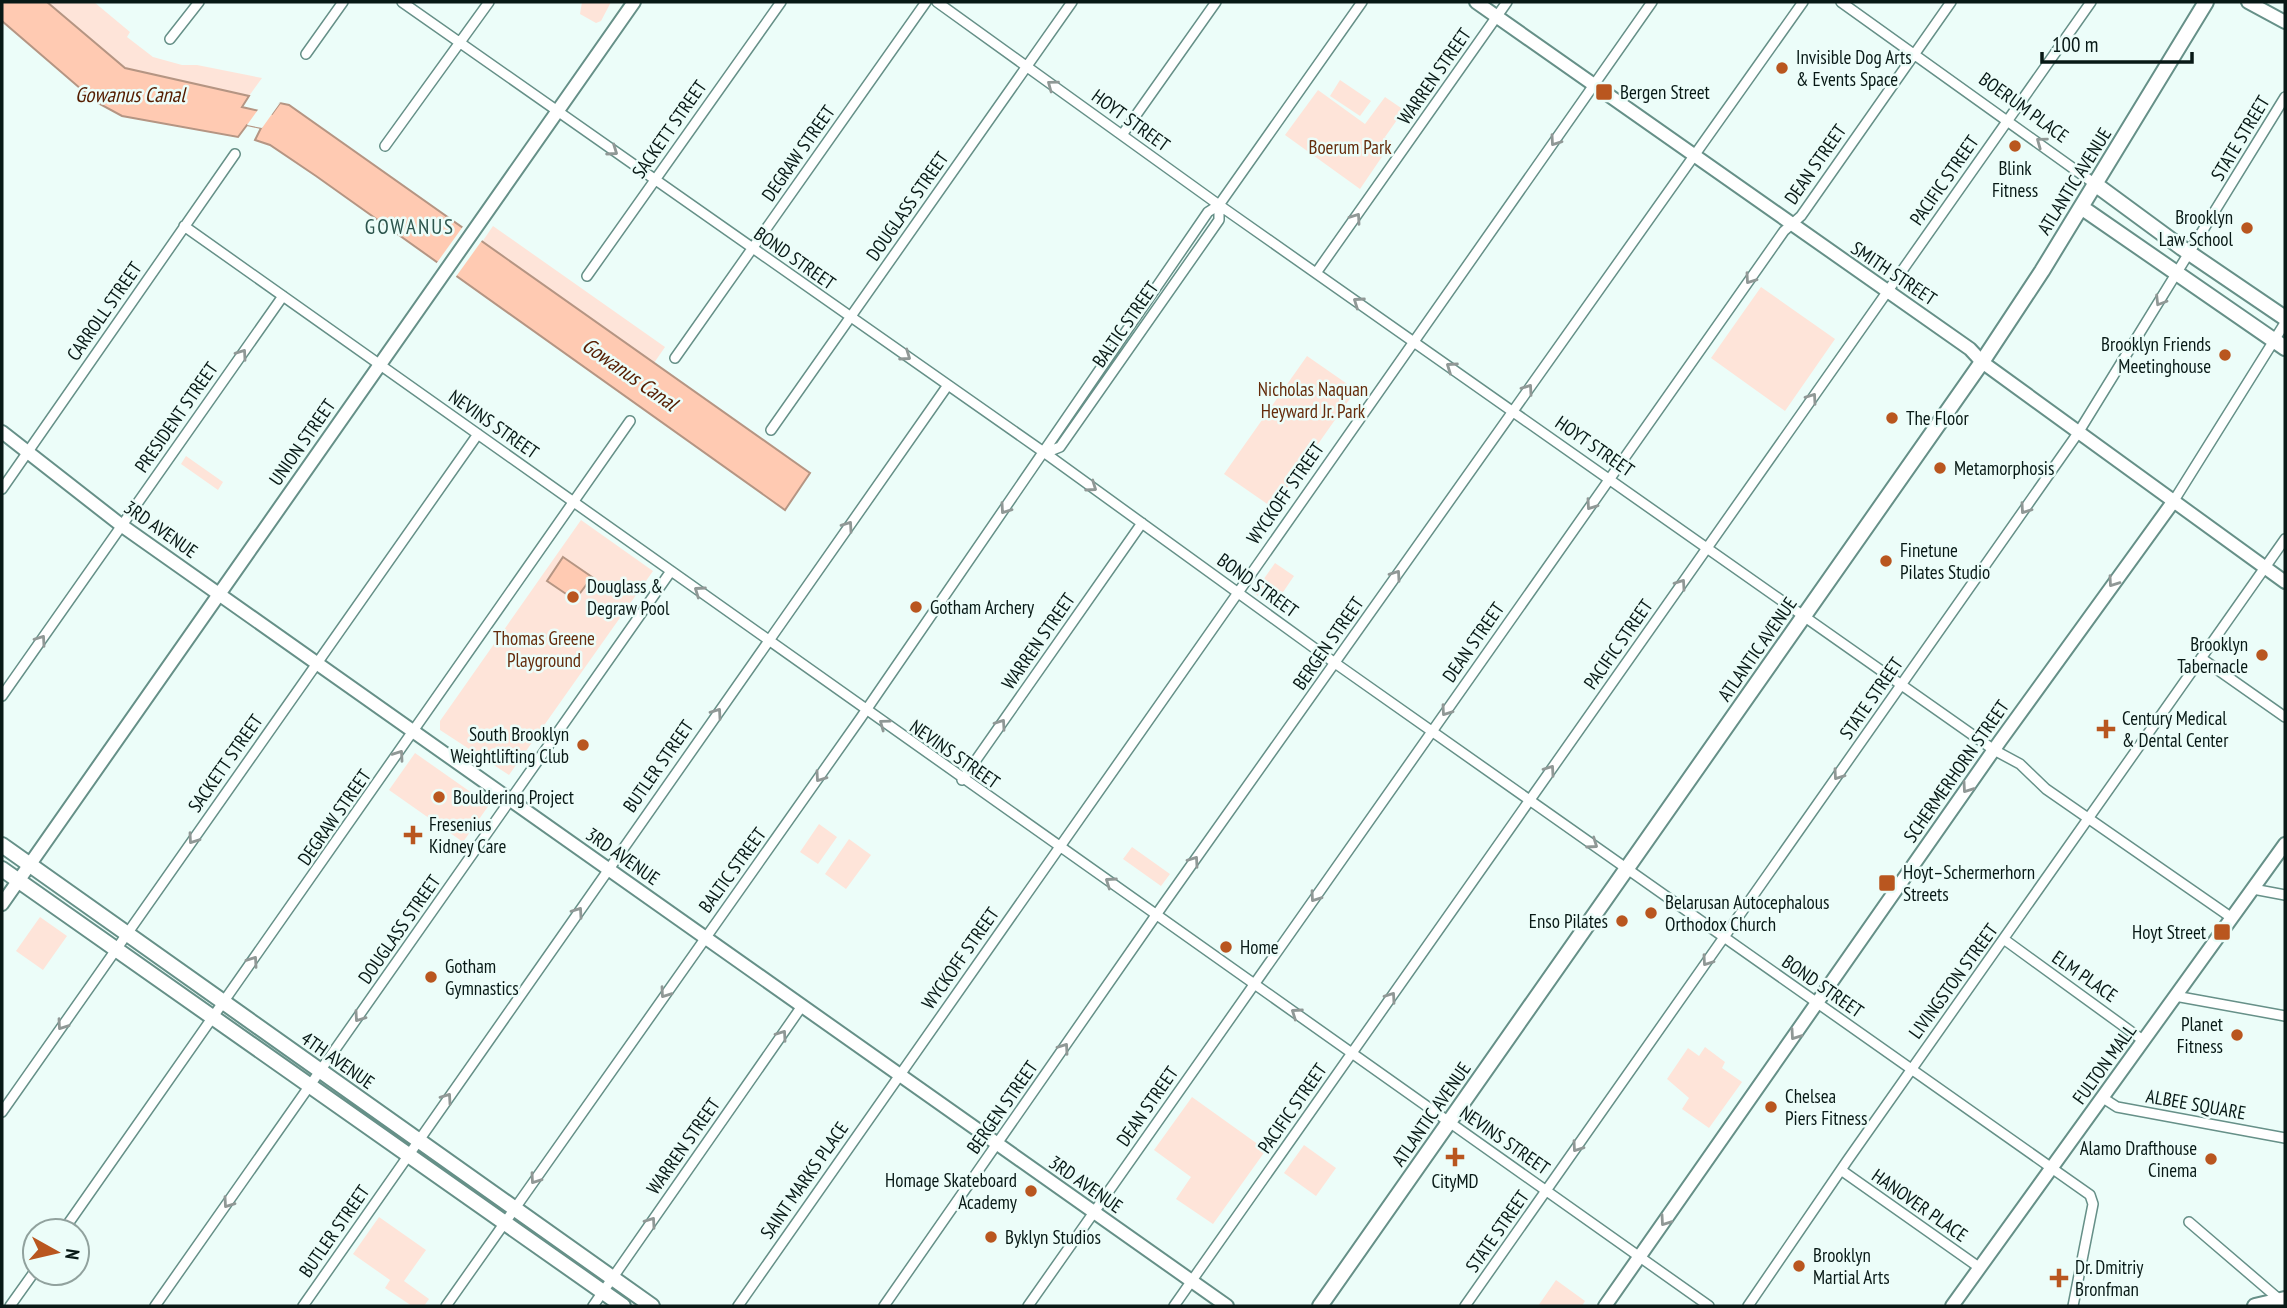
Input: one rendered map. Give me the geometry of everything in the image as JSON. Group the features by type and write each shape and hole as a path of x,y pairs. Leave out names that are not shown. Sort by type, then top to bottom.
{"main road":[{"name":"UNION STREET","path":"2,904 634,2"},
{"name":"SMITH STREET","path":"1476,2 1970,349 1982,362 2285,582"},
{"name":"ATLANTIC AVENUE","path":"1320,1306 1982,362 2081,207 2206,2"},
{"path":"2248,2 2285,22"},
{"name":"BOERUM PLACE","path":"2095,184 2285,320"},
{"path":"2081,207 2280,344"},
{"name":"3RD AVENUE","path":"2,432 26,454 121,525 1227,1306"},
{"name":"SCHERMERHORN STREET","path":"1605,1306 1994,750 2172,502"},
{"name":"FULTON MALL","path":"1952,1306 2285,844"},
{"name":"4TH AVENUE","path":"2,845 652,1306"},
{"name":"4TH AVENUE","path":"2,869 623,1306"},
{"path":"2255,1306 2283,1300"}],"street":[{"path":"170,39 199,2"},
{"path":"306,54 342,2"},
{"name":"BOND STREET","path":"402,2 1045,453 1335,663 2092,1199 2073,1306"},
{"path":"385,146 489,2"},
{"name":"SACKETT STREET","path":"587,276 781,2"},
{"name":"DEGRAW STREET","path":"675,358 926,2"},
{"name":"HOYT STREET","path":"937,2 1316,274 1994,750 2020,764 2046,789 2232,918"},
{"name":"DOUGLASS STREET","path":"771,430 1072,2"},
{"path":"1122,135 1216,2"},
{"name":"BALTIC STREET","path":"446,1306 1045,453 1049,439 1208,212 1219,205 1362,2"},
{"name":"WARREN STREET","path":"1316,274 1507,2"},
{"name":"WYCKOFF STREET","path":"899,1075 1653,2"},
{"name":"BERGEN STREET","path":"884,1306 1803,2"},
{"name":"BOERUM PLACE","path":"1841,2 2010,119 2095,184"},
{"name":"DEAN STREET","path":"1028,1306 1610,478 1791,225 1801,216 1951,2"},
{"name":"PACIFIC STREET","path":"1174,1306 2091,2"},
{"name":"STATE STREET","path":"1465,1306 2078,433 2285,97"},
{"name":"CARROLL STREET","path":"2,489 235,154"},
{"name":"BALTIC STREET","path":"1045,453 1060,447 1219,220 1219,205"},
{"name":"NEVINS STREET","path":"184,226 962,780 1709,1306"},
{"name":"PRESIDENT STREET","path":"2,696 283,296"},
{"name":"SCHERMERHORN STREET","path":"2172,502 2280,344 2285,320"},
{"name":"BUTLER STREET","path":"303,1306 948,385"},
{"name":"DEGRAW STREET","path":"73,1217 630,421"},
{"name":"SACKETT STREET","path":"2,1112 478,434"},
{"name":"WARREN STREET","path":"962,780 1142,523"},
{"name":"LIVINGSTON STREET","path":"1748,1306 2285,539"},
{"name":"DOUGLASS STREET","path":"155,1306 671,571"},
{"path":"2201,658 2285,717"},
{"path":"2253,889 2285,895"},
{"name":"ELM PLACE","path":"2005,940 2144,1041"},
{"path":"2175,996 2285,1016"},
{"name":"WARREN STREET","path":"593,1306 802,1006"},
{"name":"SAINT MARKS PLACE","path":"738,1306 899,1075"},
{"name":"ALBEE SQUARE","path":"2103,1098 2117,1107 2285,1138"},
{"name":"HANOVER PLACE","path":"1841,1170 1980,1268"},
{"path":"2189,1222 2283,1300"},
{"path":"10,1306 24,1287"}],"green space":[{"path":"94,2 130,32 127,37 153,57 182,65 197,65 262,78 249,96 125,68 47,3"},
{"path":"582,2 611,2 601,21 596,23 580,14"},
{"path":"1340,80 1371,101 1360,116 1330,96"},
{"name":"Boerum Park","path":"1318,90 1365,124 1385,97 1404,110 1385,137 1392,142 1360,189 1285,135"},
{"path":"493,226 665,347 654,363 482,242"},
{"path":"1761,287 1835,339 1785,411 1711,358"},
{"name":"Nicholas Naquan Heyward Jr. Park","path":"1307,356 1356,390 1273,508 1224,474"},
{"path":"186,456 223,482 218,490 181,464"},
{"name":"Thomas Greene Playground","path":"581,520 653,571 509,775 440,730 440,721"},
{"path":"1275,563 1294,576 1279,598 1272,593 1266,602 1254,593"},
{"name":"Bouldering Project","path":"415,753 489,805 463,842 389,790"},
{"path":"819,824 837,837 818,864 800,852"},
{"path":"849,839 871,855 846,889 825,874"},
{"path":"1132,847 1170,874 1161,886 1123,859"},
{"path":"40,917 67,936 43,970 16,951"},
{"path":"1705,1047 1725,1062 1722,1068 1742,1082 1709,1128 1682,1109 1689,1098 1667,1079 1688,1048 1699,1056"},
{"path":"1192,1097 1266,1150 1213,1224 1176,1199 1191,1177 1154,1150"},
{"path":"1304,1145 1336,1168 1316,1196 1284,1173"},
{"path":"379,1217 426,1250 404,1281 429,1299 424,1306 412,1306 385,1288 390,1280 353,1254"},
{"path":"1556,1280 1585,1301 1582,1306 1538,1306"}],"water":[{"name":"Gowanus Canal","path":"2,2 47,2 125,68 249,96 242,107 272,114 280,103 289,105 810,473 785,510 316,176 270,145 255,140 261,128 247,125 238,137 122,116 96,102 2,21"},
{"path":"563,557 592,577 575,600 547,581"}],"pier":[{"path":"282,100 262,128 247,125 260,107 271,110"},
{"path":"464,225 483,239 455,278 436,264"}],"place":[{"name":"Invisible Dog Arts & Events Space","path":"1782,68"},
{"name":"Bergen Street","path":"1604,92"},
{"name":"Blink Fitness","path":"2015,146"},
{"name":"Brooklyn Law School","path":"2247,228"},
{"name":"Brooklyn Friends Meetinghouse","path":"2225,355"},
{"name":"The Floor","path":"1892,418"},
{"name":"Metamorphosis","path":"1940,468"},
{"name":"Finetune Pilates Studio","path":"1886,561"},
{"name":"Douglass & Degraw Pool","path":"573,597"},
{"name":"Gotham Archery","path":"916,607"},
{"name":"Brooklyn Tabernacle","path":"2262,655"},
{"name":"Century Medical & Dental Center","path":"2106,729"},
{"name":"South Brooklyn Weightlifting Club","path":"583,745"},
{"name":"Bouldering Project","path":"439,797"},
{"name":"Fresenius Kidney Care","path":"413,835"},
{"name":"Hoyt–Schermerhorn Streets","path":"1887,883"},
{"name":"Belarusan Autocephalous Orthodox Church","path":"1651,913"},
{"name":"Enso Pilates","path":"1622,921"},
{"name":"Hoyt Street","path":"2222,932"},
{"name":"Home","path":"1226,947"},
{"name":"Gotham Gymnastics","path":"431,977"},
{"name":"Planet Fitness","path":"2237,1035"},
{"name":"Chelsea Piers Fitness","path":"1771,1107"},
{"name":"CityMD","path":"1455,1157"},
{"name":"Alamo Drafthouse Cinema","path":"2211,1159"},
{"name":"Homage Skateboard Academy","path":"1031,1191"},
{"name":"Byklyn Studios","path":"991,1237"},
{"name":"Brooklyn Martial Arts","path":"1799,1266"},
{"name":"Dr. Dmitriy Bronfman","path":"2059,1278"}],"district":[{"name":"GOWANUS","path":"410,226"}]}
